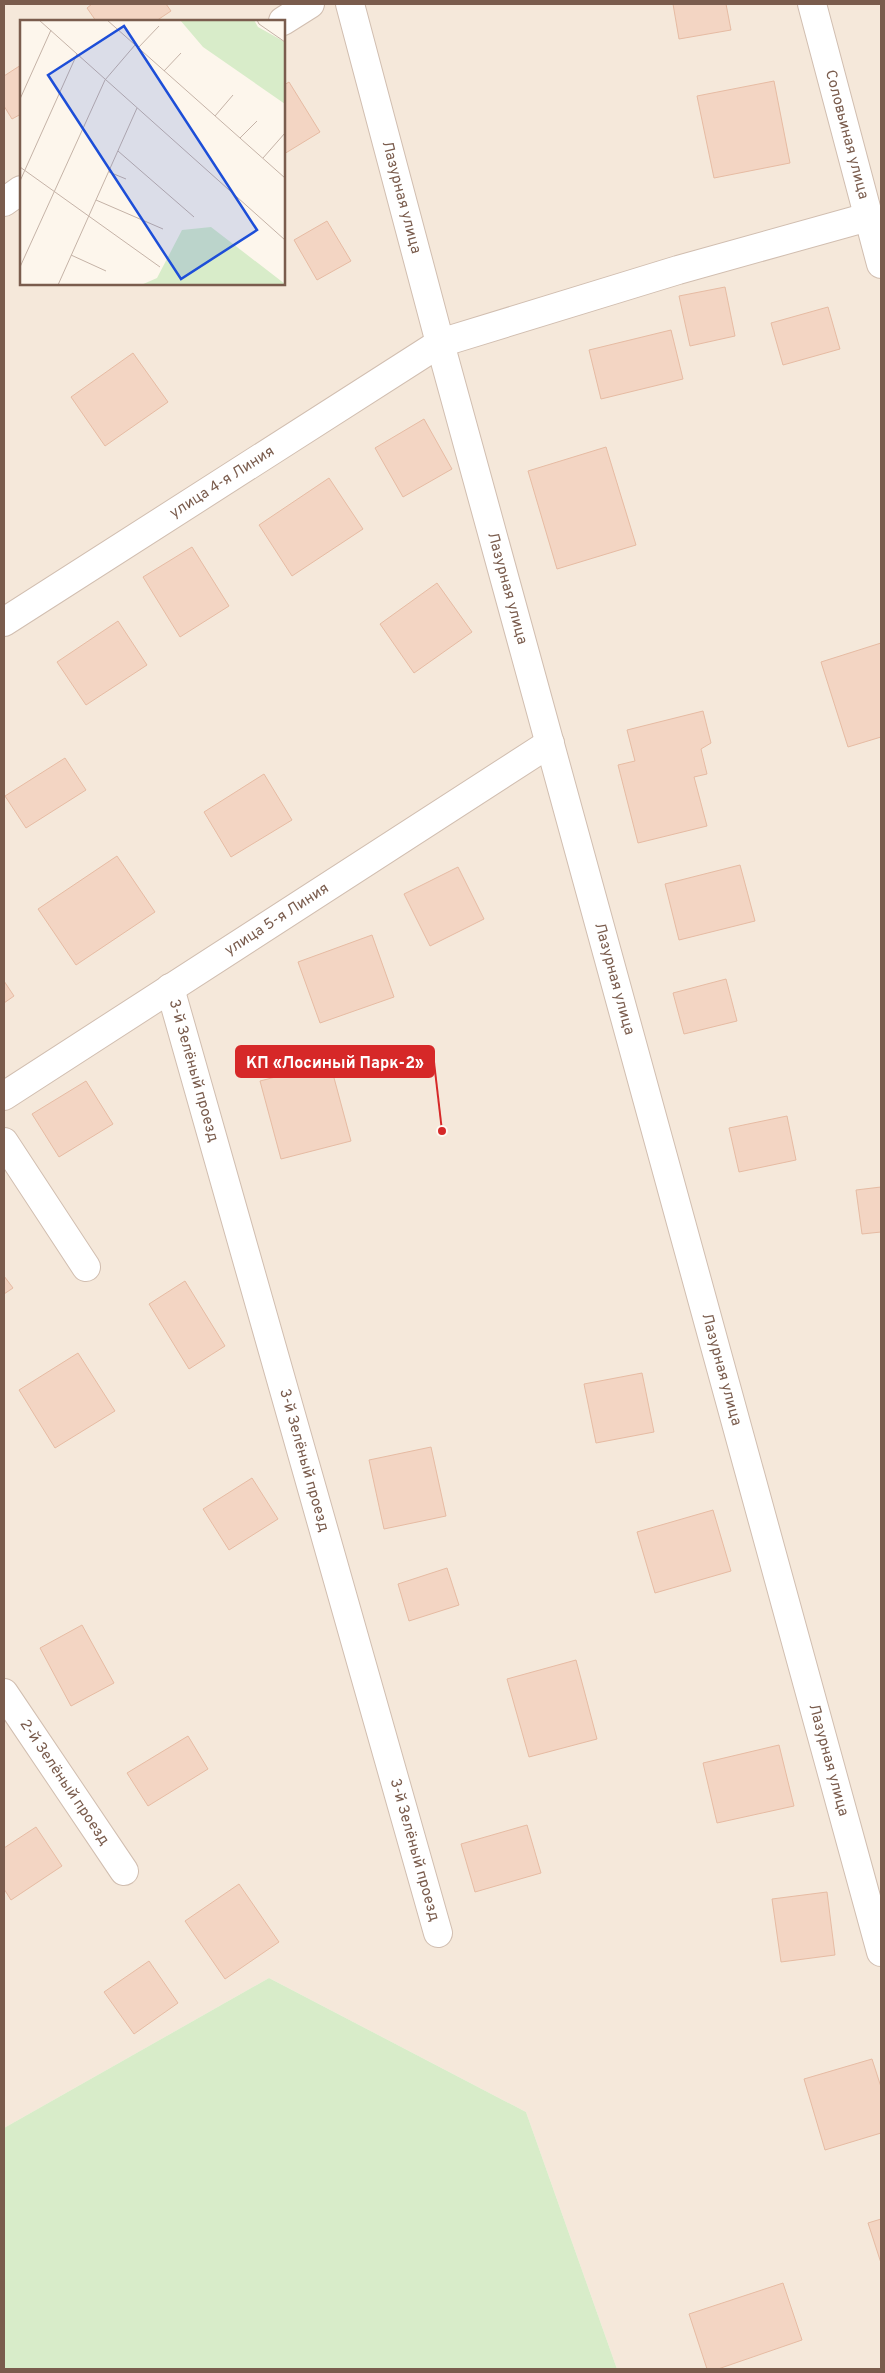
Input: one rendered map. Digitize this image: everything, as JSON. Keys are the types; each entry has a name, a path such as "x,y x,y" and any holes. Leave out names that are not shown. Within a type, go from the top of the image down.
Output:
{"street":[{"path":"285,20 310,4"},
{"name":"Лазурная улица","path":"350,4 440,343 881,1952"},
{"name":"Соловьиная улица","path":"812,4 881,262"},
{"path":"4,202 20,191"},
{"name":"улица 4-я Линия","path":"4,622 440,343 678,270 868,217"},
{"name":"улица 5-я Линия","path":"4,1096 550,743"},
{"name":"3-й Зелёный проезд","path":"170,988 438,1933"},
{"path":"4,1142 86,1267"},
{"name":"2-й Зелёный проезд","path":"4,1693 124,1871"}],"shaded area":[{"path":"4,4 881,4 881,2369 617,2369 526,2112 269,1978 4,2128"}],"green space":[{"path":"269,1978 526,2112 617,2369 4,2369 4,2128"}],"building":[{"path":"92,4 166,4 171,11 158,20 95,20 87,8"},
{"path":"673,4 726,4 731,30 679,39"},
{"path":"20,66 20,115 12,119 4,106 4,76"},
{"path":"774,81 790,163 714,178 697,96"},
{"path":"289,82 320,132 285,153 285,84"},
{"path":"327,221 351,261 317,280 294,240"},
{"path":"725,287 735,336 690,346 679,296"},
{"path":"828,307 840,349 783,365 771,323"},
{"path":"671,330 683,379 601,399 589,350"},
{"path":"133,353 168,402 105,446 71,397"},
{"path":"424,419 452,469 403,497 375,448"},
{"path":"606,447 636,545 557,569 528,471"},
{"path":"329,478 363,529 292,576 259,525"},
{"path":"192,547 229,606 180,637 143,577"},
{"path":"437,583 472,632 414,673 380,624"},
{"path":"118,621 147,665 86,705 57,662"},
{"path":"881,643 881,737 848,747 821,662"},
{"path":"703,711 711,743 701,749 707,774 694,777 707,826 638,843 618,765 635,761 627,730"},
{"path":"65,758 86,790 26,828 5,796"},
{"path":"264,774 292,820 231,857 204,812"},
{"path":"117,856 155,912 76,965 38,909"},
{"path":"740,865 755,921 679,940 665,884"},
{"path":"458,867 484,919 430,946 404,894"},
{"path":"372,935 394,997 320,1023 298,962"},
{"path":"726,979 737,1021 684,1034 673,993"},
{"path":"4,981 14,996 4,1003"},
{"path":"330,1063 351,1141 281,1159 260,1081"},
{"path":"86,1081 113,1124 59,1157 32,1114"},
{"path":"787,1116 796,1160 739,1172 729,1128"},
{"path":"881,1187 881,1232 862,1234 856,1190"},
{"path":"4,1276 13,1288 4,1294"},
{"path":"185,1281 225,1346 189,1369 149,1304"},
{"path":"78,1353 115,1411 55,1448 19,1390"},
{"path":"642,1373 654,1432 596,1443 584,1384"},
{"path":"431,1447 446,1516 384,1529 369,1460"},
{"path":"252,1478 278,1519 229,1550 203,1509"},
{"path":"713,1510 731,1571 655,1593 637,1532"},
{"path":"447,1568 459,1605 409,1621 398,1584"},
{"path":"82,1625 114,1683 71,1706 40,1648"},
{"path":"576,1660 597,1739 529,1757 507,1679"},
{"path":"188,1736 208,1769 148,1806 127,1773"},
{"path":"779,1745 794,1806 717,1823 703,1763"},
{"path":"527,1825 541,1873 475,1892 461,1844"},
{"path":"36,1827 62,1866 11,1900 4,1889 4,1848"},
{"path":"239,1884 279,1942 225,1979 185,1921"},
{"path":"827,1892 835,1955 781,1962 772,1899"},
{"path":"149,1961 178,2003 134,2034 104,1992"},
{"path":"872,2059 881,2087 881,2133 825,2150 804,2079"},
{"path":"881,2219 881,2263 868,2223"},
{"path":"783,2283 802,2340 718,2369 707,2369 689,2314"}],"place":[{"name":"КП «Лосиный Парк-2»","path":"442,1131"}]}
